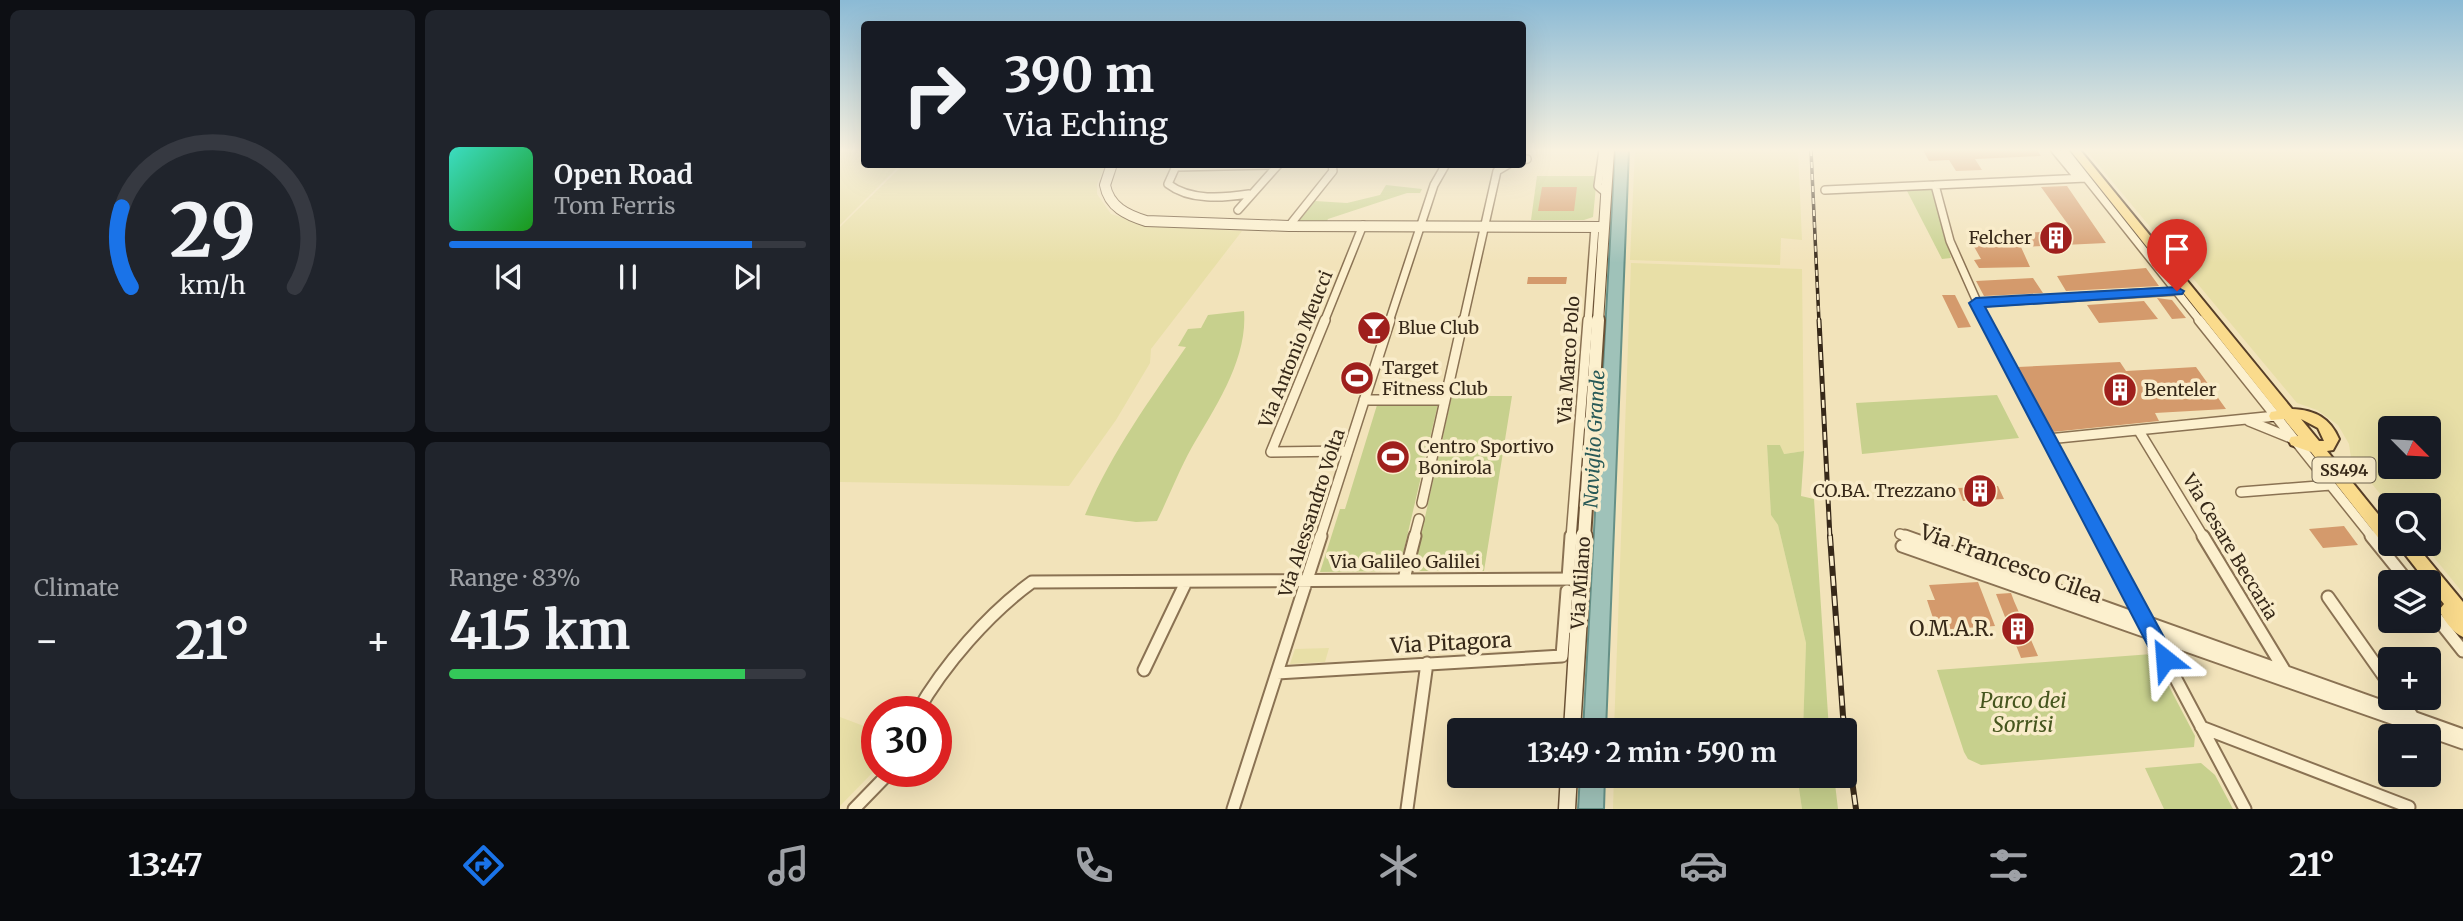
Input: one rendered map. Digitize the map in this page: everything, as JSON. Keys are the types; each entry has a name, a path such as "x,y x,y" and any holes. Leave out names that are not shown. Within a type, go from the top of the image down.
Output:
{"main road":[{"path":"1104,188 1106,198 1126,215 1146,221 1175,224 1599,227"},
{"name":"Via Milano","path":"1572,718 1572,583 1599,227 1605,188"},
{"name":"SS494","path":"2106,188 2287,414 2378,513"},
{"name":"SS494","path":"2111,188 2287,414"},
{"name":"SS494","path":"2296,441 2321,448 2378,524"},
{"path":"2404,556 2415,570"},
{"path":"2415,556 2463,615"},
{"path":"2441,602 2463,629"},
{"path":"1567,809 1568,788"}],"street":[{"path":"1172,188 1195,194 1249,194"},
{"path":"1238,210 1255,188"},
{"path":"1289,226 1320,188"},
{"name":"Via Alessandro Volta","path":"1233,809 1433,188"},
{"path":"1422,503 1493,188"},
{"path":"1600,188 1605,192"},
{"path":"1825,190 1875,188"},
{"path":"1937,188 1950,241 1976,303 2245,809"},
{"path":"2090,188 2177,291 2260,397 2287,414 2296,441 2399,570"},
{"name":"Via Antonio Meucci","path":"1348,451 1271,452 1363,225"},
{"path":"1976,303 2177,291"},
{"path":"2259,419 2262,409 2260,397"},
{"path":"1364,400 1444,400"},
{"path":"2048,439 2248,421 2287,414"},
{"path":"2248,421 2296,441"},
{"name":"Via Cesare Beccaria","path":"2139,431 2286,677"},
{"path":"2241,492 2331,485"},
{"path":"1404,579 1419,519"},
{"name":"Via Francesco Cilea","path":"2463,734 2286,677 2153,636 1901,540 2145,621 2286,677 2463,743"},
{"name":"Via Galileo Galilei","path":"928,696 1020,589 1032,582 1404,579 1572,583"},
{"path":"1144,670 1186,582"},
{"name":"Via Pitagora","path":"1277,673 1562,656 1572,583"},
{"path":"2328,597 2378,668"},
{"path":"2441,623 2463,651"},
{"path":"1407,809 1427,663"},
{"path":"2408,710 2414,718"},
{"path":"2201,727 2409,807"},
{"path":"854,809 875,787"}],"shaded area":[{"path":"840,188 877,188 840,225"},
{"path":"880,188 1097,188 1097,194 1111,214 1150,226 1242,231 1151,349 1150,363 1116,420 1069,486 840,482 840,227"},
{"path":"1633,188 1800,188 1802,240 1781,238 1780,265 1630,260"},
{"path":"2117,188 2463,188 2463,593 2433,556 2441,556 2441,493 2379,493 2351,458 2349,444 2338,425 2317,410 2297,403"},
{"path":"1631,263 1802,269 1804,451 1783,454 1780,445 1767,446 1771,515 1778,525 1806,643 1803,718 1614,718"},
{"path":"1329,648 1325,662 1290,664 1295,649"},
{"path":"840,717 861,725 861,784 840,806"},
{"path":"1614,788 1799,788 1802,809 1613,809"}],"green space":[{"path":"1384,188 1422,189 1420,193 1407,193 1328,219 1326,223 1297,223 1315,201 1347,203 1380,195"},
{"path":"1535,188 1596,188 1593,217 1584,220 1531,220"},
{"path":"1932,188 1951,258 1942,259 1906,189"},
{"path":"1244,311 1241,347 1228,382 1187,456 1157,521 1136,522 1085,515 1118,450 1186,347 1178,346 1188,329 1201,328 1208,315"},
{"name":"Centro Sportivo Bonirola","path":"1464,391 1471,396 1512,396 1484,571 1413,571 1452,396"},
{"path":"1997,395 2019,438 1862,454 1856,403"},
{"name":"Centro Sportivo Bonirola","path":"1438,404 1399,571 1320,572 1340,509 1345,509 1377,405"},
{"path":"1767,445 1780,445 1784,454 1804,451 1801,496 1814,499 1828,718 1803,718 1806,643 1778,525 1771,515"},
{"name":"Parco dei Sorrisi","path":"2152,654 2195,736 2194,747 1981,765 1968,759 1964,752 1937,670"},
{"path":"2201,763 2215,775 2233,809 2164,809 2145,768"},
{"path":"1799,788 1836,788 1838,809 1802,809"}],"water":[{"path":"1613,188 1628,188 1606,718 1584,718"},
{"path":"1579,788 1605,788 1604,809 1578,809"}],"building":[{"path":"1542,188 1577,188 1574,211 1538,211"},
{"path":"2042,188 2068,188 2106,243 2021,247 2030,267 1979,268 1974,260 1981,259 1972,243 2012,242 2007,234 2072,230"},
{"path":"2146,268 2159,286 2066,291 2057,276"},
{"path":"1528,277 1567,277 1566,284 1527,284"},
{"path":"2033,278 2043,293 1984,296 1976,281"},
{"path":"1942,295 1955,295 1971,327 1958,328"},
{"path":"2157,298 2172,300 2186,318 2172,319"},
{"path":"2144,301 2158,319 2099,323 2087,305"},
{"name":"Benteler","path":"2120,362 2126,371 2196,367 2226,409 2155,413 2159,421 2052,432 2018,367"},
{"name":"CO.BA. Trezzano","path":"1998,486 2004,499 1963,501 1958,488"},
{"path":"2344,526 2358,545 2323,548 2309,529"},
{"path":"1978,582 1995,626 1937,630 1927,600 1935,600 1929,585"},
{"name":"O.M.A.R.","path":"2011,593 2038,656 2021,658 1996,594"}],"railway":[{"path":"1813,188 1819,322"},
{"path":"1819,320 1830,538"},
{"path":"1830,536 1843,716 1856,809"}],"place":[{"name":"Felcher","path":"2056,238"},
{"name":"Blue Club","path":"1374,328"},
{"name":"Target Fitness Club","path":"1357,378"},
{"name":"Benteler","path":"2120,390"},
{"name":"Centro Sportivo Bonirola","path":"1393,457"},
{"name":"CO.BA. Trezzano","path":"1980,491"},
{"name":"O.M.A.R.","path":"2018,629"}],"route":[{"path":"2165,659 1976,303 2177,291"}],"water label":[{"name":"Naviglio Grande","path":"1594,439"}]}
